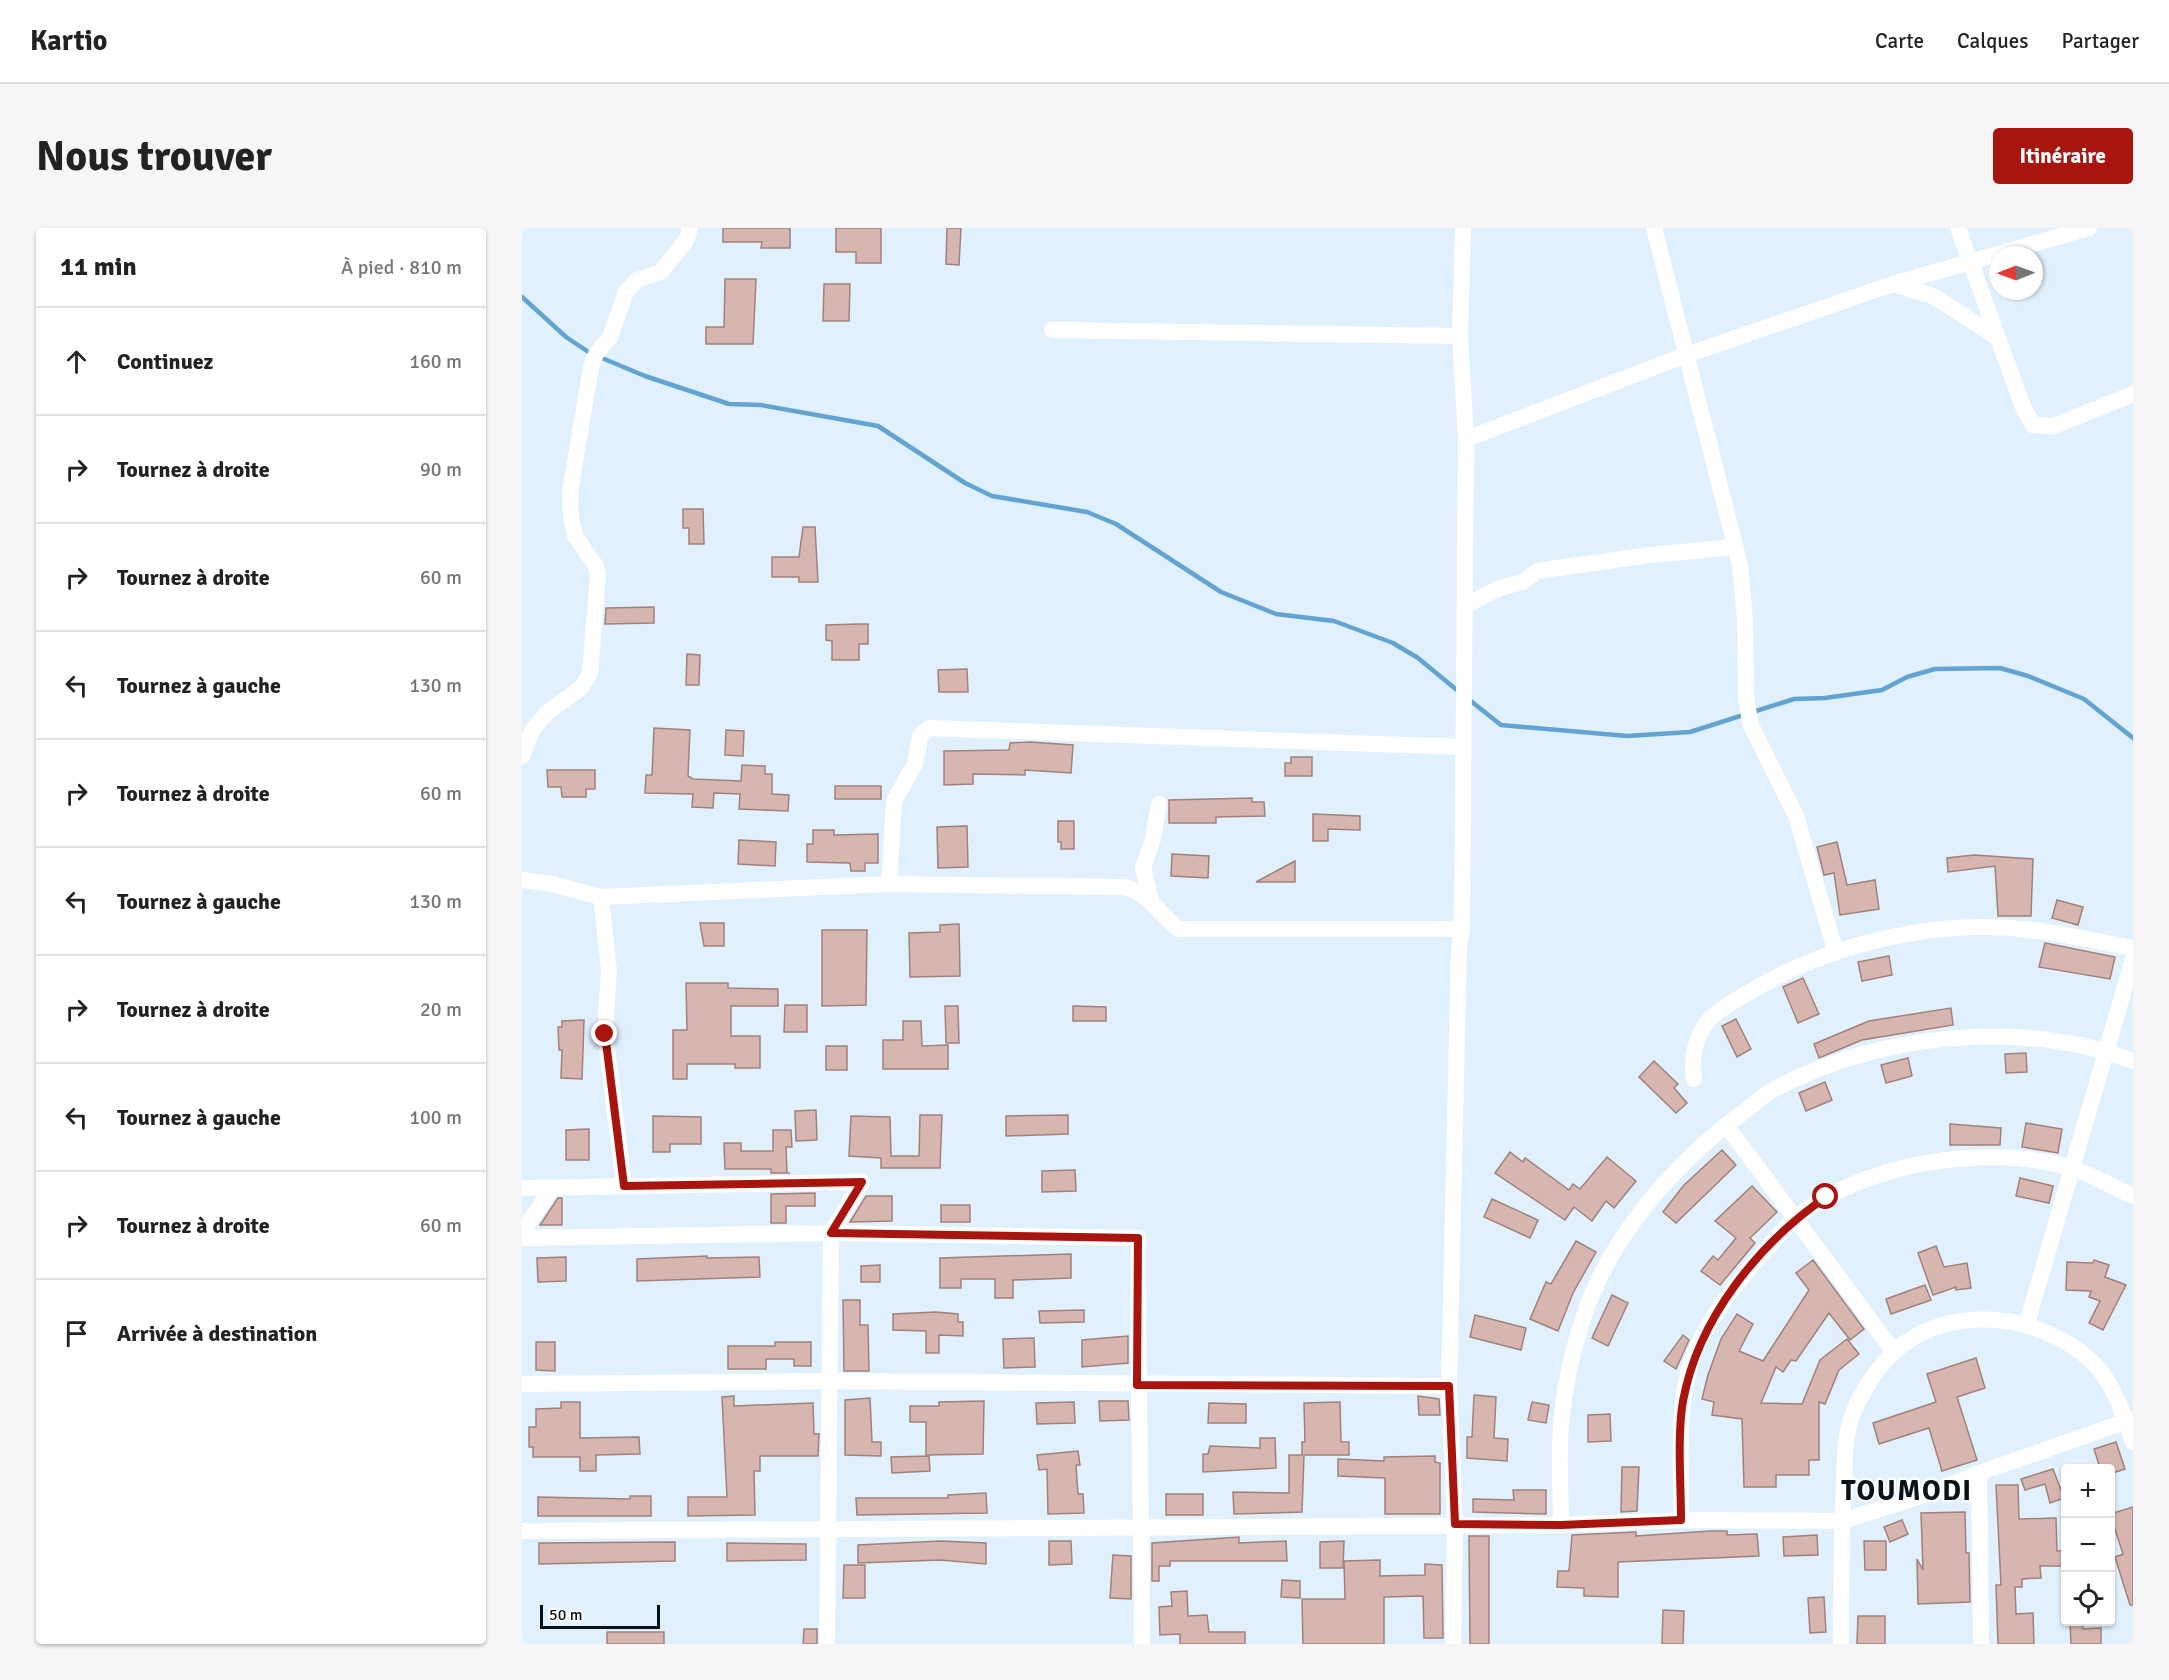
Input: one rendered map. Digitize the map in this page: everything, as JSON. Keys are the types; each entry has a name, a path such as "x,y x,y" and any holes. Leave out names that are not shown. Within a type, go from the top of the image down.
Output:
{"street":[{"path":"522,756 533,729 549,711 581,688 591,673 598,575 596,566 575,536 570,492 591,367 596,354 610,337 626,292 637,280 661,272 687,239 690,228"},
{"path":"1453,1644 1455,1524 1449,1386 1459,948 1462,929 1466,439 1460,336 1463,228"},
{"path":"1654,228 1736,547 1746,619 1746,695 1750,723 1796,816 1836,953"},
{"path":"1958,228 2023,407 2033,425 2054,426 2133,394"},
{"path":"1466,439 1686,355 1893,284 2089,228"},
{"path":"1893,284 1935,297 1998,338"},
{"path":"1052,330 1460,336"},
{"path":"1465,606 1499,588 1523,582 1537,571 1650,555 1736,547"},
{"path":"889,884 894,801 915,764 920,736 929,728 1463,747"},
{"path":"1151,900 1143,868 1153,839 1159,804"},
{"path":"522,880 552,884 601,897 889,884 1125,887 1140,892 1151,900 1163,917 1178,929 1462,929"},
{"path":"601,897 609,969 605,1034 624,1186"},
{"path":"1694,1079 1692,1061 1697,1041 1709,1020 1720,1010 1768,980 1836,953 1880,939 1946,928 1979,927 2043,930 2133,948"},
{"path":"2027,1323 2133,959"},
{"path":"1561,1525 1561,1424 1583,1318 1600,1276 1660,1186 1694,1151 1726,1125 1772,1090 1816,1070 1863,1055 1907,1046 2001,1036 2107,1051 2133,1061"},
{"path":"1726,1125 1797,1217 1894,1353"},
{"path":"1681,1520 1682,1404 1691,1364 1736,1283 1797,1217 1826,1197 1884,1174 1930,1160 2021,1158 2072,1168 2133,1196"},
{"path":"522,1188 862,1182 831,1233 830,1531 827,1644"},
{"path":"522,1233 552,1188"},
{"path":"522,1238 831,1233 1138,1238 1137,1385 1142,1526 1142,1644"},
{"path":"1841,1644 1842,1521 1847,1432 1871,1378 1894,1353 1910,1340 1946,1325 1989,1320 2027,1323 2057,1336 2079,1350 2100,1370 2130,1420 2133,1442"},
{"path":"522,1384 829,1381 1449,1386"},
{"path":"522,1531 830,1531 1142,1526 1561,1525 1681,1520 1842,1521 1931,1493 1979,1473 2130,1420"},
{"path":"1979,1473 1981,1644"}],"building":[{"path":"723,228 790,228 790,248 761,248 762,242 723,242"},
{"path":"836,228 881,228 881,263 856,263 856,252 836,252"},
{"path":"947,228 961,228 959,265 946,264"},
{"path":"725,279 756,279 753,344 706,344 706,327 724,327"},
{"path":"824,284 850,284 849,321 823,321"},
{"path":"683,509 703,509 704,544 689,544 689,528 683,528"},
{"path":"803,527 815,527 818,582 799,582 799,577 772,577 772,557 799,557"},
{"path":"654,607 654,623 605,624 606,608"},
{"path":"868,624 868,644 859,644 859,660 832,660 832,641 826,640 826,625"},
{"path":"687,654 700,655 699,685 686,685"},
{"path":"967,669 968,692 939,692 938,670"},
{"path":"654,728 690,730 688,776 693,779 741,781 742,765 765,766 765,774 772,774 772,794 789,795 788,811 739,809 740,794 714,793 713,808 692,807 693,794 645,793 646,775 652,775"},
{"path":"726,730 744,731 743,756 725,755"},
{"path":"1010,743 1073,745 1071,773 1025,770 1025,775 973,774 973,784 944,785 944,751 1009,750"},
{"path":"1291,757 1312,757 1312,776 1285,776 1285,763 1291,763"},
{"path":"547,770 595,770 595,789 586,789 586,797 562,797 561,787 548,787"},
{"path":"835,786 881,786 881,799 835,799"},
{"path":"1252,798 1252,802 1264,802 1265,816 1216,817 1216,823 1169,823 1169,800"},
{"path":"1313,814 1360,816 1360,830 1328,829 1328,841 1313,841"},
{"path":"1058,821 1074,821 1074,849 1061,849 1061,842 1058,842"},
{"path":"967,826 968,867 938,868 937,827"},
{"path":"813,830 834,830 834,835 878,834 878,863 865,863 865,871 851,871 850,863 807,862 807,844 813,844"},
{"path":"739,840 776,842 775,866 738,864"},
{"path":"1837,842 1847,885 1875,880 1879,909 1840,915 1834,873 1824,875 1817,847"},
{"path":"1172,854 1209,856 1208,878 1171,876"},
{"path":"1974,855 2033,859 2031,916 1998,916 1995,866 1948,872 1947,858"},
{"path":"1295,861 1295,882 1256,882 1280,869"},
{"path":"2057,900 2083,907 2078,925 2052,918"},
{"path":"700,923 724,923 724,946 704,946"},
{"path":"959,924 960,976 910,977 909,933 940,932 940,925"},
{"path":"822,930 867,930 866,1005 822,1006"},
{"path":"2045,943 2115,957 2110,979 2039,967"},
{"path":"1889,956 1892,975 1862,981 1858,962"},
{"path":"1803,978 1819,1014 1798,1023 1783,987"},
{"path":"686,983 728,983 728,988 778,989 778,1006 731,1006 731,1036 760,1036 760,1068 735,1068 735,1064 687,1064 687,1079 673,1079 673,1030 687,1030"},
{"path":"785,1005 807,1005 807,1032 784,1032"},
{"path":"945,1006 958,1006 959,1043 946,1043"},
{"path":"1073,1006 1106,1007 1106,1021 1073,1021"},
{"path":"1951,1008 1953,1025 1862,1040 1819,1058 1814,1044 1869,1021"},
{"path":"1736,1019 1751,1049 1737,1057 1722,1026"},
{"path":"584,1020 582,1079 561,1078 562,1050 559,1050 558,1027 562,1027 562,1021"},
{"path":"903,1021 921,1021 922,1046 948,1045 948,1069 883,1069 883,1040 903,1040"},
{"path":"826,1046 847,1046 847,1070 826,1070"},
{"path":"2026,1053 2027,1072 2006,1073 2005,1054"},
{"path":"1908,1058 1912,1076 1886,1083 1881,1065"},
{"path":"1654,1061 1678,1084 1674,1088 1687,1103 1676,1113 1639,1077"},
{"path":"1825,1082 1832,1100 1806,1111 1799,1093"},
{"path":"816,1110 817,1140 796,1141 795,1111"},
{"path":"920,1115 942,1115 940,1168 881,1168 881,1158 849,1156 851,1116 890,1117 891,1156 919,1156"},
{"path":"1068,1115 1068,1134 1006,1136 1006,1116"},
{"path":"653,1116 701,1117 701,1144 670,1144 670,1152 653,1152"},
{"path":"2026,1123 2062,1129 2058,1153 2022,1147"},
{"path":"1950,1124 2001,1128 2000,1145 1950,1145"},
{"path":"589,1129 589,1160 566,1160 566,1130"},
{"path":"773,1130 791,1130 792,1147 786,1147 787,1173 771,1173 771,1169 725,1169 724,1143 741,1143 741,1151 773,1151"},
{"path":"1722,1150 1736,1165 1676,1223 1663,1212 1684,1185"},
{"path":"1510,1152 1523,1162 1525,1158 1569,1190 1573,1184 1580,1189 1607,1157 1636,1181 1614,1208 1606,1201 1592,1221 1574,1207 1565,1220 1495,1173"},
{"path":"1075,1170 1076,1191 1042,1192 1042,1171"},
{"path":"2020,1178 2053,1186 2049,1203 2016,1196"},
{"path":"1752,1186 1777,1212 1750,1238 1755,1243 1720,1285 1701,1271 1713,1256 1718,1260 1736,1238 1715,1221"},
{"path":"815,1193 815,1206 786,1206 786,1223 771,1223 771,1194"},
{"path":"866,1196 892,1196 892,1221 850,1222"},
{"path":"558,1198 562,1198 562,1225 540,1225"},
{"path":"1492,1199 1538,1220 1530,1238 1484,1217"},
{"path":"941,1205 970,1205 970,1222 941,1222"},
{"path":"1576,1241 1596,1252 1573,1293 1558,1331 1530,1319 1546,1282 1551,1284"},
{"path":"1936,1246 1944,1267 1967,1263 1971,1288 1956,1290 1956,1287 1933,1295 1918,1253"},
{"path":"1071,1254 1071,1278 1013,1280 1013,1298 995,1298 995,1279 961,1279 961,1288 940,1288 940,1258"},
{"path":"707,1256 707,1258 759,1257 760,1277 637,1281 637,1259"},
{"path":"566,1257 566,1281 538,1282 537,1258"},
{"path":"1813,1260 1864,1329 1850,1340 1829,1313 1796,1361 1791,1360 1783,1372 1776,1367 1761,1403 1802,1404 1820,1360 1847,1339 1859,1354 1839,1370 1825,1404 1819,1402 1819,1460 1809,1460 1809,1475 1776,1475 1776,1487 1744,1487 1742,1419 1712,1415 1714,1402 1702,1399 1708,1375 1721,1339 1737,1314 1753,1324 1739,1351 1763,1361 1809,1290 1796,1273"},
{"path":"2094,1260 2109,1265 2105,1277 2126,1285 2103,1330 2089,1323 2100,1301 2089,1297 2091,1291 2066,1290 2067,1262 2093,1263"},
{"path":"880,1265 880,1282 861,1282 861,1266"},
{"path":"1925,1285 1931,1300 1891,1314 1886,1299"},
{"path":"1612,1295 1628,1303 1608,1346 1592,1338"},
{"path":"843,1300 860,1300 860,1325 868,1325 869,1371 844,1371"},
{"path":"1084,1310 1084,1322 1040,1323 1039,1311"},
{"path":"936,1312 958,1314 958,1322 963,1322 963,1336 939,1335 939,1353 926,1353 926,1331 893,1330 893,1314"},
{"path":"1475,1315 1526,1328 1521,1350 1470,1337"},
{"path":"1683,1335 1689,1340 1676,1369 1664,1361"},
{"path":"1128,1336 1128,1363 1082,1367 1082,1340"},
{"path":"1034,1338 1035,1367 1004,1368 1003,1339"},
{"path":"536,1342 555,1342 555,1371 536,1370"},
{"path":"775,1342 811,1342 811,1366 794,1366 794,1359 766,1359 766,1369 728,1369 728,1346 775,1346"},
{"path":"1976,1358 1985,1388 1957,1397 1977,1460 1942,1471 1929,1428 1879,1444 1873,1423 1936,1402 1927,1374"},
{"path":"1474,1395 1496,1397 1494,1438 1508,1439 1507,1461 1467,1458 1467,1437 1472,1437"},
{"path":"734,1396 734,1406 813,1403 814,1434 819,1434 818,1456 760,1456 760,1471 754,1471 755,1515 688,1516 688,1497 727,1497 722,1397"},
{"path":"1418,1396 1439,1399 1440,1415 1419,1415"},
{"path":"870,1398 872,1442 881,1442 881,1456 845,1455 845,1400"},
{"path":"984,1401 983,1454 926,1455 926,1422 910,1422 910,1406 939,1406 939,1402"},
{"path":"1099,1401 1128,1401 1129,1420 1100,1421"},
{"path":"561,1402 580,1402 580,1438 639,1437 640,1454 596,1455 596,1471 580,1471 580,1457 533,1457 533,1447 529,1447 529,1427 536,1427 536,1409 561,1408"},
{"path":"1074,1402 1075,1423 1037,1424 1036,1403"},
{"path":"1340,1402 1341,1442 1349,1442 1349,1455 1304,1455 1302,1512 1234,1514 1233,1492 1289,1493 1289,1455 1302,1455 1302,1442 1305,1442 1304,1403"},
{"path":"1532,1402 1549,1405 1546,1423 1528,1420"},
{"path":"1209,1403 1246,1404 1246,1423 1208,1423"},
{"path":"1610,1414 1611,1441 1588,1442 1588,1415"},
{"path":"1260,1438 1275,1438 1276,1468 1203,1472 1203,1454 1208,1454 1210,1446 1260,1448"},
{"path":"2116,1442 2125,1469 2115,1472 2115,1464 2099,1464 2094,1449"},
{"path":"1078,1451 1080,1465 1076,1465 1078,1494 1083,1494 1084,1513 1048,1514 1047,1469 1039,1470 1037,1455"},
{"path":"929,1456 930,1471 892,1473 891,1457"},
{"path":"1435,1456 1435,1462 1440,1463 1440,1514 1385,1514 1385,1478 1338,1476 1338,1459 1384,1461 1384,1457"},
{"path":"1622,1467 1639,1467 1637,1511 1621,1512"},
{"path":"2053,1469 2061,1490 2061,1499 2050,1503 2045,1484 2025,1490 2021,1479"},
{"path":"1996,1485 2018,1485 2019,1519 2056,1518 2057,1551 2061,1551 2061,1566 2040,1566 2041,1578 2022,1579 2022,1587 2015,1587 2016,1614 2033,1613 2034,1644 1998,1644 1996,1585 2001,1585"},
{"path":"1513,1490 1546,1490 1546,1514 1473,1512 1473,1499 1514,1500"},
{"path":"986,1493 987,1513 857,1515 856,1498 948,1498 948,1495"},
{"path":"1166,1494 1203,1494 1203,1515 1166,1515"},
{"path":"630,1496 651,1496 651,1516 538,1516 538,1497 630,1499"},
{"path":"2133,1507 2133,1605 2130,1605 2115,1557 2123,1554 2115,1529 2115,1512"},
{"path":"1965,1512 1970,1602 1918,1604 1917,1559 1923,1570 1921,1513"},
{"path":"1902,1520 1908,1534 1890,1542 1884,1527"},
{"path":"1727,1531 1727,1535 1757,1534 1759,1556 1618,1562 1618,1597 1584,1596 1584,1588 1557,1587 1558,1571 1569,1571 1572,1535 1636,1532 1636,1536"},
{"path":"1817,1535 1818,1555 1784,1556 1783,1537"},
{"path":"1469,1536 1489,1536 1489,1644 1470,1644"},
{"path":"1239,1537 1239,1543 1286,1541 1287,1561 1170,1561 1170,1566 1159,1566 1159,1581 1152,1581 1152,1543"},
{"path":"941,1541 986,1543 986,1564 940,1560 858,1563 858,1545"},
{"path":"1049,1541 1071,1541 1072,1564 1049,1565"},
{"path":"1344,1541 1343,1568 1320,1568 1320,1542"},
{"path":"1864,1541 1886,1541 1886,1570 1865,1570"},
{"path":"675,1542 675,1561 539,1564 539,1543"},
{"path":"727,1543 806,1544 806,1560 727,1561"},
{"path":"1113,1555 1131,1556 1131,1599 1110,1598"},
{"path":"1380,1560 1380,1576 1425,1575 1425,1564 1442,1565 1443,1638 1424,1638 1423,1596 1384,1597 1384,1644 1303,1644 1302,1599 1345,1599 1344,1561"},
{"path":"844,1565 865,1565 865,1598 843,1598"},
{"path":"1282,1580 1300,1581 1300,1598 1281,1597"},
{"path":"1187,1591 1188,1616 1207,1615 1209,1632 1245,1632 1245,1644 1180,1644 1180,1634 1160,1635 1159,1607 1172,1606 1171,1592"},
{"path":"1824,1597 1826,1632 1810,1633 1808,1598"},
{"path":"1663,1610 1684,1611 1683,1644 1662,1644"},
{"path":"1858,1616 1885,1616 1885,1644 1857,1644"},
{"path":"2070,1626 2083,1626 2083,1629 2101,1628 2101,1644 2071,1644"},
{"path":"804,1629 817,1629 817,1644 803,1644"},
{"path":"607,1632 664,1632 664,1644 607,1644"}],"waterway":[{"path":"522,297 566,337 590,353 645,376 729,404 761,405 878,426 965,483 992,496 1087,512 1116,524 1221,592 1276,614 1334,621 1393,643 1418,658 1458,691"},
{"path":"1467,698 1501,725 1627,736 1690,732 1794,699 1825,698 1882,690 1907,677 1935,669 2000,668 2028,676 2084,699 2133,738"}],"district":[{"name":"TOUMODI","path":"1907,1490"}],"route":[{"path":"605,1034 624,1186 862,1182 831,1233 1138,1238 1137,1385 1449,1386 1455,1524 1561,1525 1681,1520 1682,1404 1691,1364 1713,1320 1736,1283 1797,1217 1826,1197"}]}
